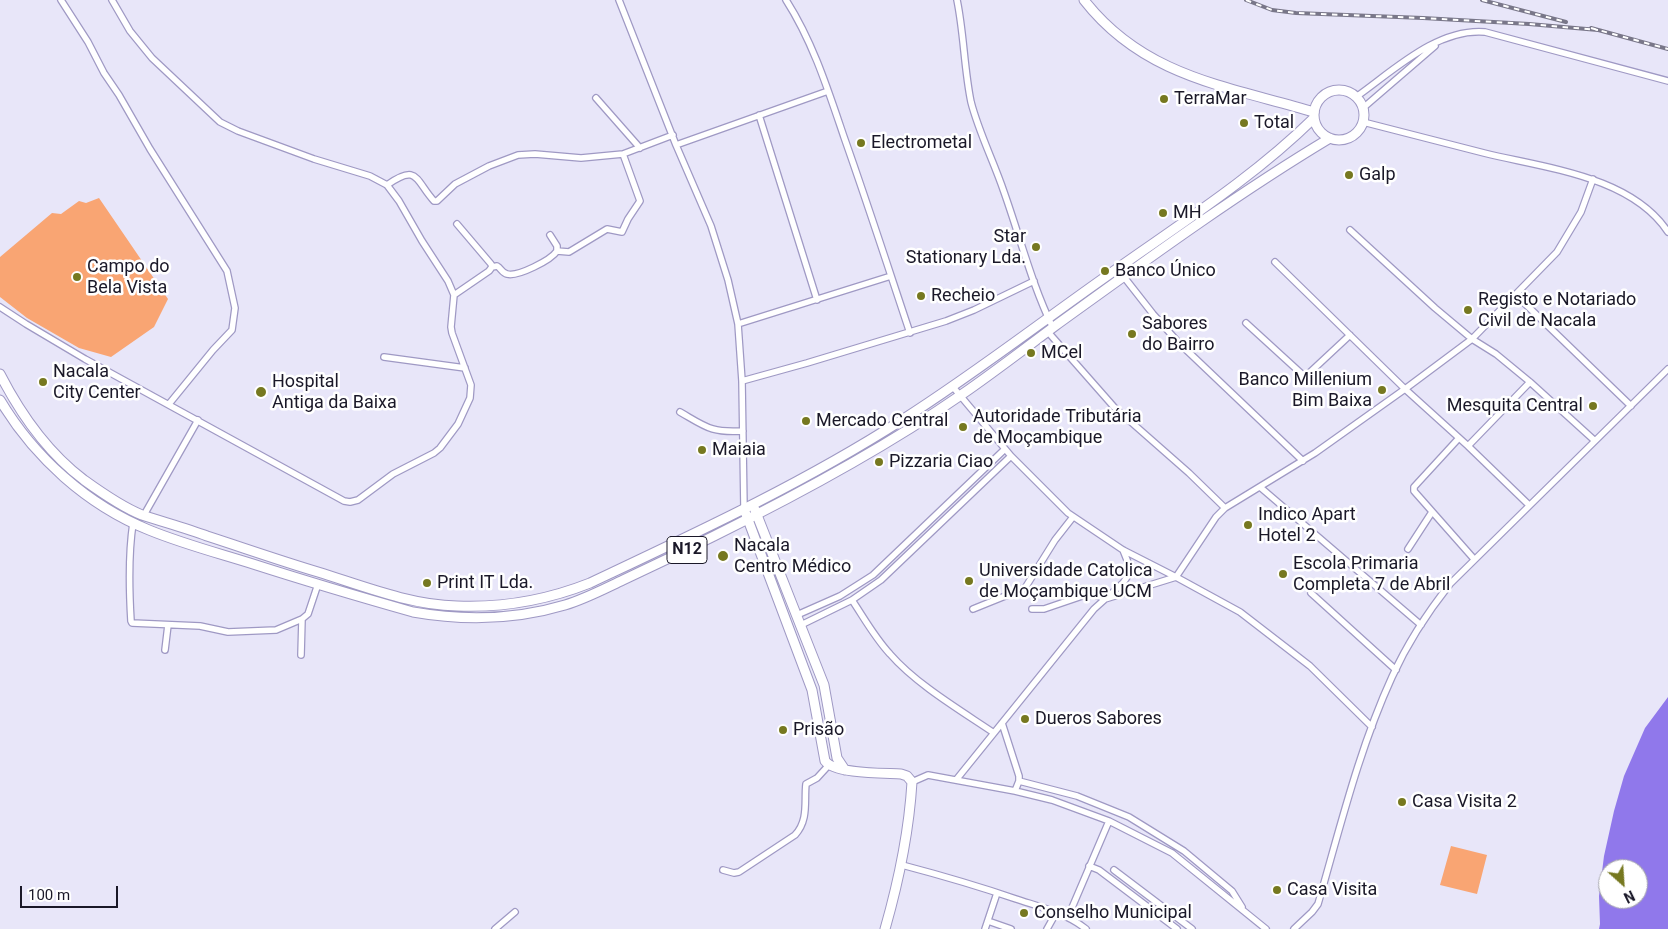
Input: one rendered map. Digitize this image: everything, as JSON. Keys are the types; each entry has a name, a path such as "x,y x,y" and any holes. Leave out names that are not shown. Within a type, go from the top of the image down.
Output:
{"main road":[{"path":"1084,0 1113,32 1144,54 1175,71 1198,80 1314,115"},
{"path":"1342,91 1356,97 1363,108 1363,122 1357,132 1352,136 1338,140 1330,138 1320,130 1314,115 1321,98 1329,93 1342,91"},
{"name":"N12","path":"0,374 18,408 63,462 106,495 144,515 280,561 431,604 483,607 532,601 590,583 748,507 847,454 953,387 1203,208 1288,143 1314,115"},
{"name":"N12","path":"0,400 30,443 66,479 96,502 133,523 171,538 413,612 436,616 475,618 526,614 580,599 689,549 844,468 918,424 960,396 1209,217 1290,162 1330,138"},
{"path":"1203,208 1209,217"},
{"path":"748,507 756,515 824,685 837,758 845,770"},
{"path":"748,507 747,520 812,690 824,758 828,766 845,770 901,774 907,776 912,782 910,814 902,866 885,929"}],"street":[{"path":"61,0 227,271 236,308 232,330 213,350 169,404"},
{"path":"0,307 85,359 344,501 350,502 363,497 380,482 440,448 458,424 470,398 471,385 451,327 454,295 442,271 387,185 370,176 314,159 246,134 220,122 152,58 130,31 112,0"},
{"path":"619,0 676,145 711,226 728,280 738,324 742,381 743,491 748,507"},
{"path":"786,0 808,38 828,91 910,333"},
{"path":"957,0 964,65 972,104 1004,189 1048,318 1050,330 1114,407 1189,473 1225,508"},
{"path":"1356,97 1421,50 1462,32 1472,31 1485,32 1668,81"},
{"path":"1363,108 1442,40"},
{"path":"676,145 828,91"},
{"path":"596,98 640,148"},
{"path":"759,115 817,300"},
{"path":"1363,122 1593,179 1630,197 1654,215 1668,232"},
{"path":"387,185 398,177 408,174 415,176 422,183 431,198 437,201 455,184 489,166 518,155 535,154 581,158 623,154 673,136"},
{"path":"557,251 568,252 607,229 618,232 624,230 628,219 640,201 623,154"},
{"path":"1032,609 1044,609 1091,593 1105,599 1176,577 1216,517 1225,508 1303,461 1405,389 1472,338 1564,244 1581,212 1593,179"},
{"path":"457,224 492,267"},
{"path":"1350,230 1472,338 1496,354 1530,382 1594,440"},
{"path":"454,295 492,267 497,266 507,274 511,274 539,265 557,251 557,246 550,235"},
{"path":"1276,262 1405,389 1529,505"},
{"path":"738,324 891,276"},
{"path":"1124,277 1178,342 1303,461"},
{"path":"742,381 807,364 910,333 974,310 1034,281"},
{"path":"1516,295 1631,406"},
{"path":"1246,324 1304,376 1350,335"},
{"path":"384,357 465,368"},
{"path":"1294,929 1318,904 1372,727 1396,670 1421,624 1450,584 1474,559 1668,369"},
{"path":"1468,446 1530,382"},
{"path":"953,387 1011,456 1073,517 1123,550 1240,612 1310,666 1372,727"},
{"path":"680,412 712,430 726,432 743,431"},
{"path":"144,515 198,420"},
{"path":"1459,438 1414,487 1415,494 1474,559"},
{"path":"797,615 840,596 873,574 1005,449"},
{"path":"801,626 852,600 880,580 1011,456"},
{"path":"1260,487 1421,624"},
{"path":"743,491 748,507"},
{"path":"1408,549 1432,512"},
{"path":"973,609 1025,588 1055,540 1073,517"},
{"path":"133,523 130,541 129,574 132,623 200,626 224,632 276,630 302,619 308,614 318,584"},
{"path":"956,780 1094,609 1118,589 1127,577 1129,565 1123,550"},
{"path":"1311,593 1396,670"},
{"path":"852,600 889,653 902,667 994,733"},
{"path":"301,655 302,619"},
{"path":"165,650 168,625"},
{"path":"1002,723 1019,781 1015,791"},
{"path":"723,870 737,873 795,835 800,830 805,814 806,784 817,778 828,766"},
{"path":"912,782 928,775 1015,791 1052,800 1109,821 1172,853 1266,929"},
{"path":"1019,781 1077,796 1105,806 1148,827 1184,851 1232,891 1244,911"},
{"path":"1068,917 1109,821"},
{"path":"902,866 951,878 1068,917 1086,929"},
{"path":"1089,866 1099,870 1177,929"},
{"path":"1114,870 1192,929"},
{"path":"985,929 997,893"},
{"path":"495,929 515,912"},
{"path":"1047,929 1056,913"},
{"path":"988,921 1011,929"}],"shaded area":[{"name":"Campo do Bela Vista","path":"99,198 168,299 154,327 111,357 79,348 27,318 0,297 0,257 52,213 61,214 79,201 86,203"},
{"path":"1668,697 1668,929 1599,929 1599,909 1648,909 1648,859 1604,859 1624,776 1645,728"},
{"path":"1451,846 1487,855 1477,894 1440,885"}],"railway":[{"path":"1246,0 1272,10 1296,13 1423,18 1598,30"},
{"path":"1482,0 1566,22"},
{"path":"1591,28 1668,49"}],"place":[{"name":"TerraMar","path":"1164,99"},
{"name":"Total","path":"1244,123"},
{"name":"Electrometal","path":"861,143"},
{"name":"Galp","path":"1349,175"},
{"name":"MH","path":"1163,213"},
{"name":"Star Stationary Lda.","path":"1036,247"},
{"name":"Banco Único","path":"1105,271"},
{"name":"Campo do Bela Vista","path":"77,277"},
{"name":"Recheio","path":"921,296"},
{"name":"Registo e Notariado Civil de Nacala","path":"1468,310"},
{"name":"Sabores do Bairro","path":"1132,334"},
{"name":"MCel","path":"1031,353"},
{"name":"Nacala City Center","path":"43,382"},
{"name":"Banco Millenium Bim Baixa","path":"1382,390"},
{"name":"Hospital Antiga da Baixa","path":"261,392"},
{"name":"Mesquita Central","path":"1593,406"},
{"name":"Mercado Central","path":"806,421"},
{"name":"Autoridade Tributária de Moçambique","path":"963,427"},
{"name":"Maiaia","path":"702,450"},
{"name":"Pizzaria Ciao","path":"879,462"},
{"name":"Indico Apart Hotel 2","path":"1248,525"},
{"name":"Nacala Centro Médico","path":"723,556"},
{"name":"Escola Primaria Completa 7 de Abril","path":"1283,574"},
{"name":"Universidade Catolica de Moçambique UCM","path":"969,581"},
{"name":"Print IT Lda.","path":"427,583"},
{"name":"Dueros Sabores","path":"1025,719"},
{"name":"Prisão","path":"783,730"},
{"name":"Casa Visita 2","path":"1402,802"},
{"name":"Casa Visita","path":"1277,890"},
{"name":"Conselho Municipal","path":"1024,913"}]}
